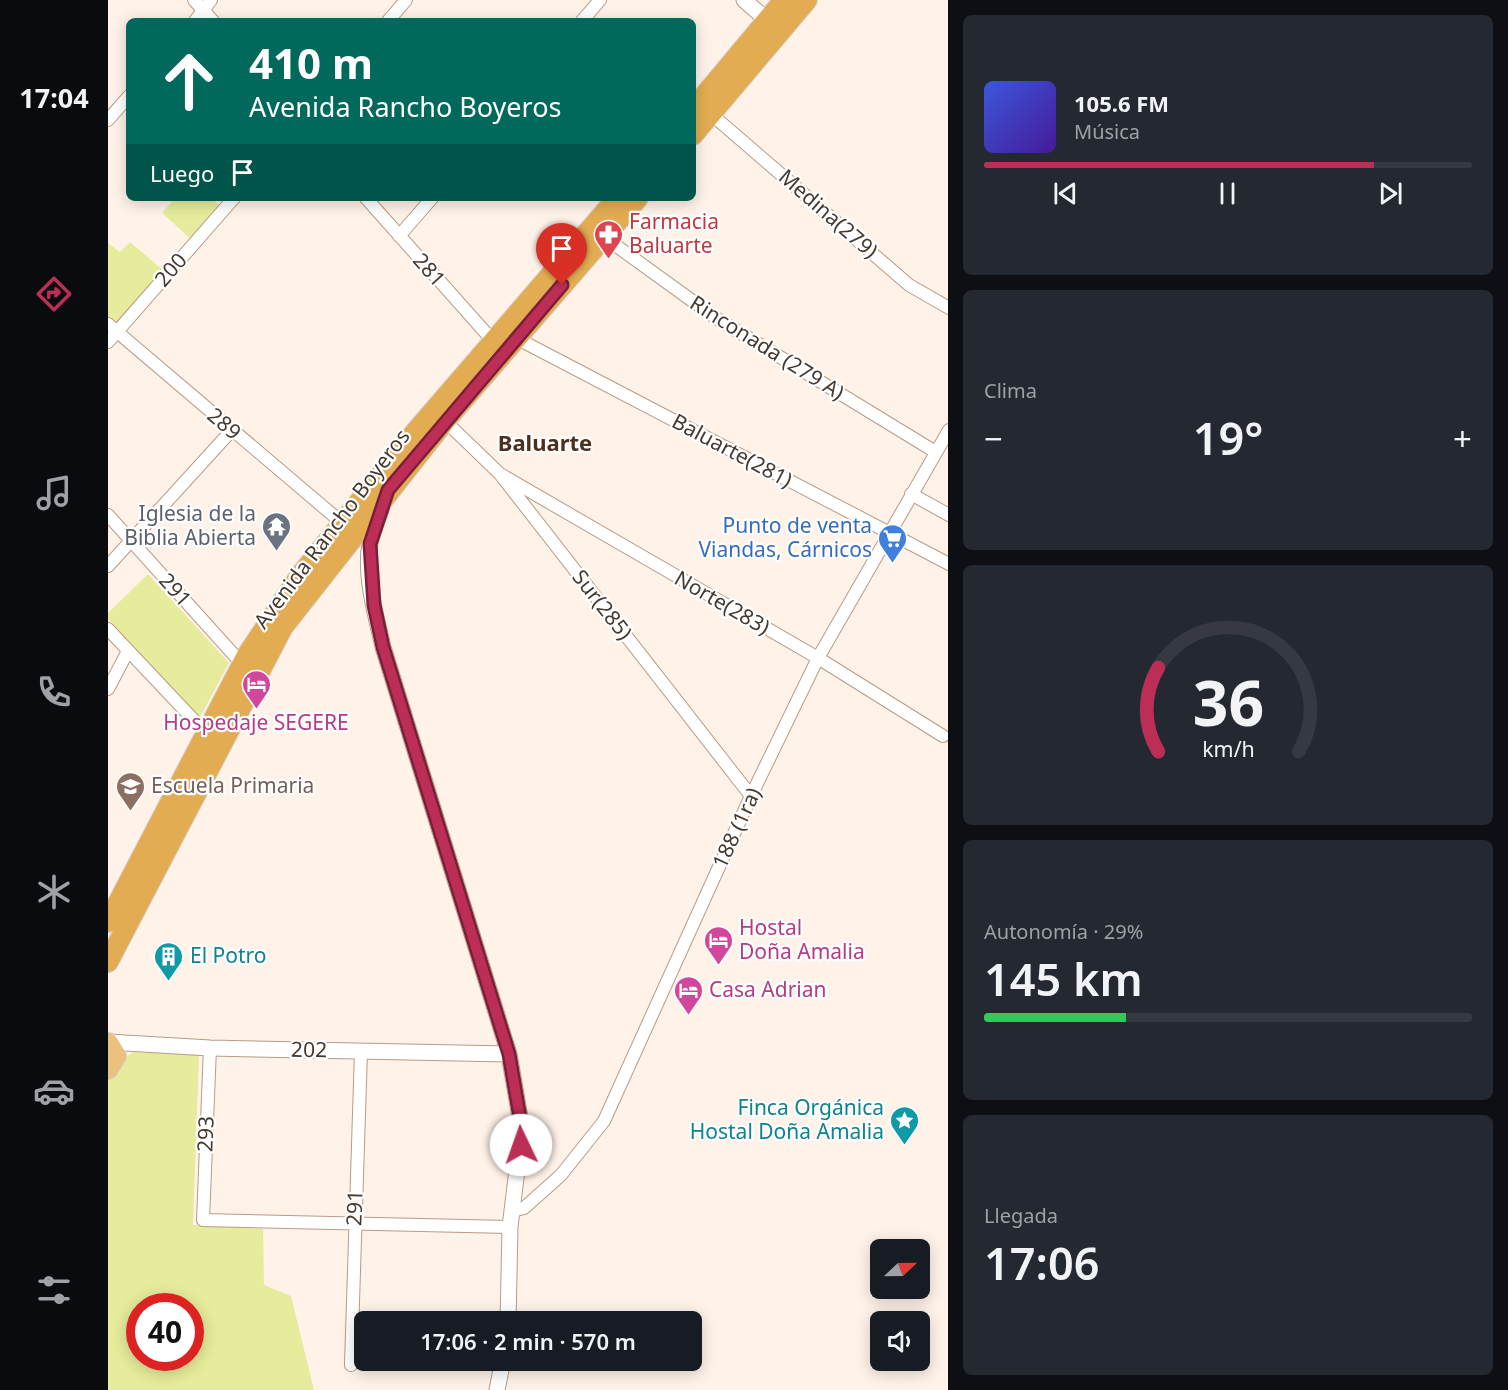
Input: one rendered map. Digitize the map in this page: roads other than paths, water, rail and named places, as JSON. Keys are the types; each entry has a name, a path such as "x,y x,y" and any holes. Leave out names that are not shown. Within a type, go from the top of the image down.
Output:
{"highway":[{"path":"696,127 702,111 784,0"},
{"path":"702,111 807,0"},
{"name":"Avenida Rancho Boyeros","path":"110,916 268,621 341,522 614,201"},
{"name":"Avenida Rancho Boyeros","path":"108,962 283,627 388,490 445,421 635,201"}],"street":[{"path":"194,0 210,18"},
{"path":"198,18 212,0"},
{"path":"391,18 406,0"},
{"path":"585,18 600,0"},
{"path":"744,0 767,20"},
{"path":"108,120 126,99"},
{"name":"Medina(279)","path":"702,111 909,285 948,308"},
{"name":"200","path":"111,333 231,201"},
{"name":"281","path":"369,201 493,341"},
{"path":"399,236 429,201"},
{"name":"Rinconada (279 A)","path":"604,237 716,318 934,451"},
{"name":"289","path":"111,333 232,430 341,522"},
{"name":"Baluarte(281)","path":"516,338 948,564"},
{"name":"Sur(285)","path":"445,421 500,474 751,796"},
{"path":"108,566 232,430"},
{"name":"188 (1ra)","path":"512,1211 524,1208 561,1175 604,1121 751,796 818,658 948,430"},
{"name":"Norte(283)","path":"500,474 818,658 943,736"},
{"path":"388,490 370,544 374,605 383,647 509,1054 522,1129 510,1227 508,1311"},
{"path":"910,494 948,515"},
{"name":"291","path":"108,515 243,665"},
{"path":"108,629 206,733"},
{"path":"108,688 128,651"},
{"name":"202","path":"110,1052 139,1044 210,1048 509,1054"},
{"name":"293","path":"210,1048 202,1220 354,1222"},
{"name":"291","path":"351,1365 361,1051"},
{"path":"354,1222 510,1227"},
{"path":"497,1390 501,1371"}],"place":[{"name":"Farmacia Baluarte","path":"608,260"},
{"name":"Iglesia de la Biblia Abierta","path":"277,552"},
{"name":"Punto de venta Viandas, Cárnicos","path":"893,564"},
{"name":"Hospedaje SEGERE","path":"256,710"},
{"name":"Escuela Primaria","path":"130,812"},
{"name":"Hostal Doña Amalia","path":"718,966"},
{"name":"El Potro","path":"169,982"},
{"name":"Casa Adrian","path":"688,1016"},
{"name":"Finca Orgánica Hostal Doña Amalia","path":"905,1146"}],"district":[{"name":"Baluarte","path":"545,443"}]}
